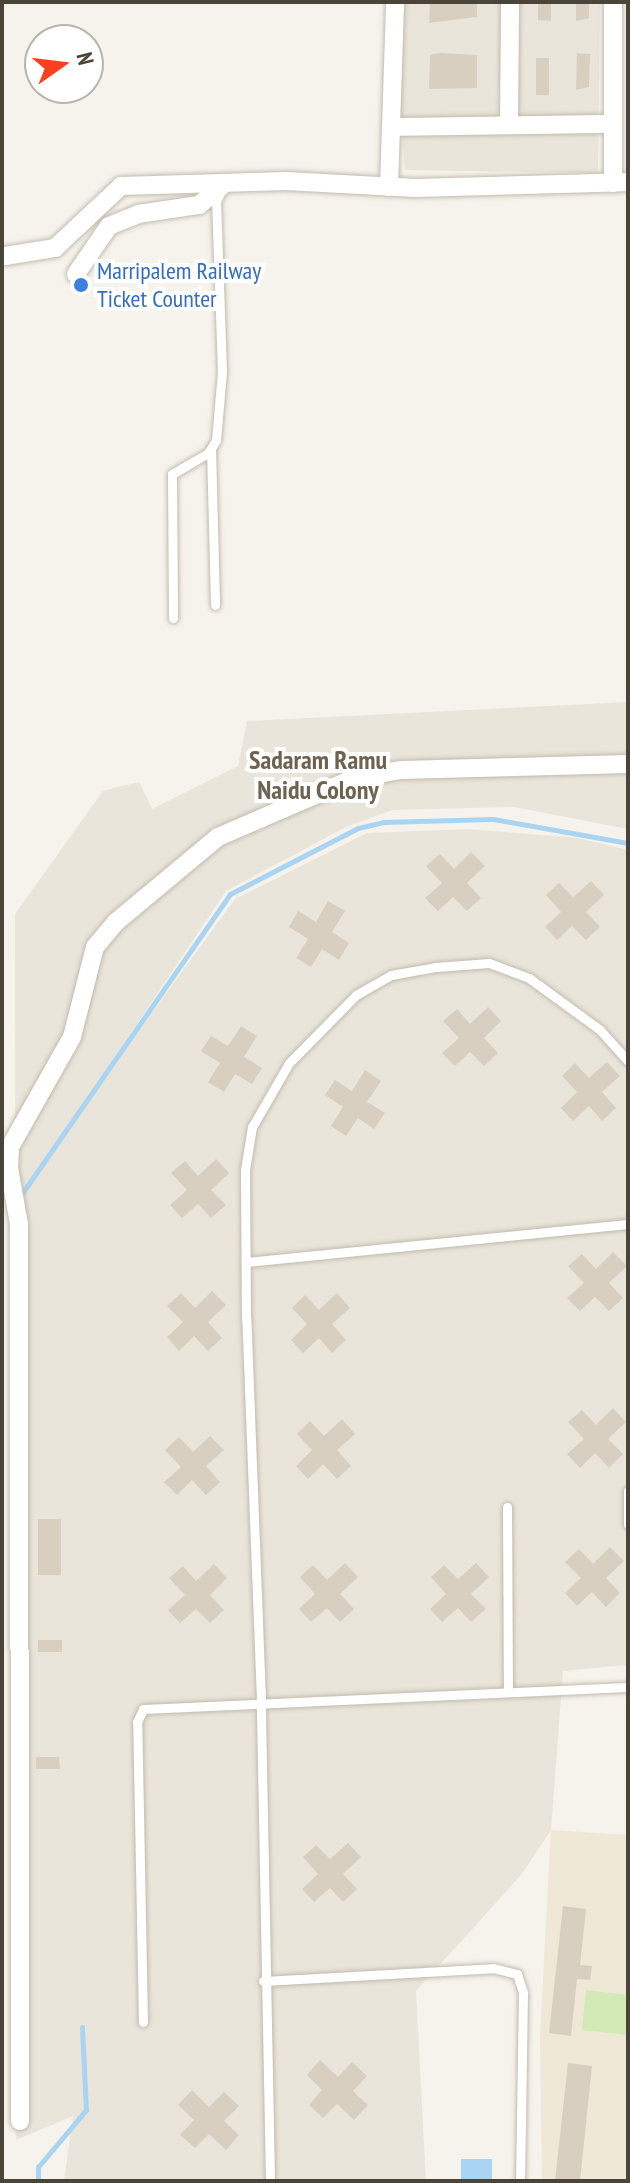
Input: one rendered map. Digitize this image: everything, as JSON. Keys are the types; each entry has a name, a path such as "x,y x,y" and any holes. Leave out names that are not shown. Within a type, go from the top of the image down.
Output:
{"street":[{"path":"389,187 395,2"},
{"path":"509,125 510,2"},
{"path":"5,256 55,248 121,186 225,183 389,187 620,183 611,124 613,2"},
{"path":"393,127 611,124"},
{"path":"76,274 109,226 138,214 199,205 225,183"},
{"path":"20,2121 20,1319 19,1224 9,1168 10,1147 72,1037 95,947 116,922 218,837 342,783 401,770 628,764"}],"lane":[{"path":"215,605 211,449 222,371 216,201 225,183"},
{"path":"173,618 170,482 178,468 211,449"},
{"path":"270,2181 263,1981 261,1700 246,1262 246,1149 258,1115 289,1063 374,981 469,961 489,963 529,978 600,1030 628,1061"},
{"path":"246,1262 628,1224"},
{"path":"628,1491 628,1524"},
{"path":"507,1507 508,1692"},
{"path":"143,2022 139,1715 149,1706 628,1687"},
{"path":"263,1981 493,1968 517,1974 523,1993 520,2181"}],"shaded area":[{"path":"393,2 600,2 598,173 405,170"},
{"path":"628,702 628,829 514,807 392,810 346,827 226,891 64,1133 235,899 367,833 469,829 577,838 628,850 628,1665 563,1671 551,1830 521,1875 416,1991 426,2181 64,2181 73,2116 16,2140 15,914 103,791 139,782 152,809 238,766 247,721"},
{"path":"551,1830 628,1835 628,2181 542,2181 540,2035"}],"green space":[{"path":"586,1990 628,1995 628,2035 582,2030"}],"water":[{"path":"461,2159 492,2159 492,2181 461,2181"}],"building":[{"path":"430,2 477,2 477,17 429,23"},
{"path":"538,2 551,2 551,21 538,20"},
{"path":"576,2 589,2 589,18 576,21"},
{"path":"577,53 590,54 589,87 576,90"},
{"path":"430,55 477,55 477,88 429,89"},
{"path":"536,58 549,58 549,95 536,95"},
{"path":"471,852 485,866 467,883 481,898 467,911 453,897 438,911 425,898 442,883 426,866 440,854 454,869"},
{"path":"591,881 604,895 586,912 600,927 586,940 572,926 557,940 545,927 561,912 546,895 559,883 573,897"},
{"path":"328,901 345,911 332,932 349,943 339,960 322,949 311,967 296,958 308,939 289,927 298,911 316,922"},
{"path":"488,1007 501,1021 484,1038 498,1053 484,1066 470,1052 455,1066 442,1053 459,1038 443,1021 457,1009 470,1024"},
{"path":"241,1026 257,1036 244,1057 262,1068 252,1084 235,1074 224,1092 208,1082 220,1063 201,1051 211,1036 228,1046"},
{"path":"607,1062 620,1076 602,1092 616,1108 602,1121 589,1106 573,1121 561,1108 577,1092 562,1076 575,1063 589,1078"},
{"path":"365,1070 381,1081 367,1102 385,1113 374,1129 358,1118 346,1136 331,1126 343,1107 325,1095 335,1080 352,1091"},
{"path":"216,1159 229,1173 211,1190 226,1205 211,1218 198,1204 182,1218 170,1205 187,1190 171,1173 185,1161 198,1176"},
{"path":"613,1252 627,1266 609,1283 623,1298 609,1311 595,1297 580,1311 567,1298 584,1283 568,1266 582,1254 596,1269"},
{"path":"212,1291 226,1305 208,1322 222,1338 208,1351 194,1336 179,1351 167,1337 183,1322 167,1306 181,1293 195,1308"},
{"path":"337,1293 350,1308 332,1324 346,1340 332,1353 319,1338 303,1353 291,1340 307,1324 292,1308 305,1295 319,1310"},
{"path":"613,1408 626,1422 608,1439 623,1454 609,1468 595,1453 580,1468 567,1454 584,1439 568,1422 582,1410 596,1425"},
{"path":"342,1419 355,1434 337,1450 351,1466 337,1479 323,1464 308,1479 296,1466 312,1450 297,1434 310,1421 324,1436"},
{"path":"210,1436 224,1450 206,1466 220,1482 206,1495 192,1480 177,1495 164,1482 181,1467 165,1450 179,1437 193,1452"},
{"path":"38,1519 61,1519 61,1575 38,1575"},
{"path":"610,1547 624,1561 606,1578 620,1593 606,1607 592,1592 577,1606 565,1593 581,1578 565,1562 579,1549 593,1564"},
{"path":"345,1563 358,1577 340,1594 354,1609 340,1622 327,1608 311,1622 299,1609 315,1594 300,1577 313,1565 327,1580"},
{"path":"476,1563 489,1577 471,1594 486,1609 471,1622 458,1608 442,1622 430,1609 446,1594 431,1577 444,1565 458,1579"},
{"path":"214,1564 227,1578 210,1595 224,1610 210,1623 196,1609 180,1623 168,1610 185,1595 169,1578 183,1566 196,1581"},
{"path":"38,1640 62,1640 62,1652 38,1652"},
{"path":"36,1757 59,1757 60,1769 36,1769"},
{"path":"348,1843 361,1857 343,1874 357,1889 343,1902 330,1888 314,1902 302,1889 318,1874 303,1857 316,1845 330,1859"},
{"path":"563,1906 586,1909 580,1965 592,1966 590,1980 577,1979 571,2036 549,2033"},
{"path":"320,2060 338,2077 352,2062 367,2076 353,2091 368,2105 354,2120 337,2104 323,2118 309,2105 322,2090 307,2075"},
{"path":"568,2063 592,2066 580,2181 555,2181"},
{"path":"192,2090 209,2107 224,2092 239,2106 224,2121 239,2135 226,2150 209,2134 195,2148 180,2135 194,2120 178,2105"}],"waterway":[{"path":"23,1192 230,894 358,828 383,822 493,819 628,843"},
{"path":"38,2181 38,2167 86,2110 82,2027"}],"place":[{"name":"Marripalem Railway Ticket Counter","path":"81,285"}],"district":[{"name":"Sadaram Ramu Naidu Colony","path":"318,775"}]}
